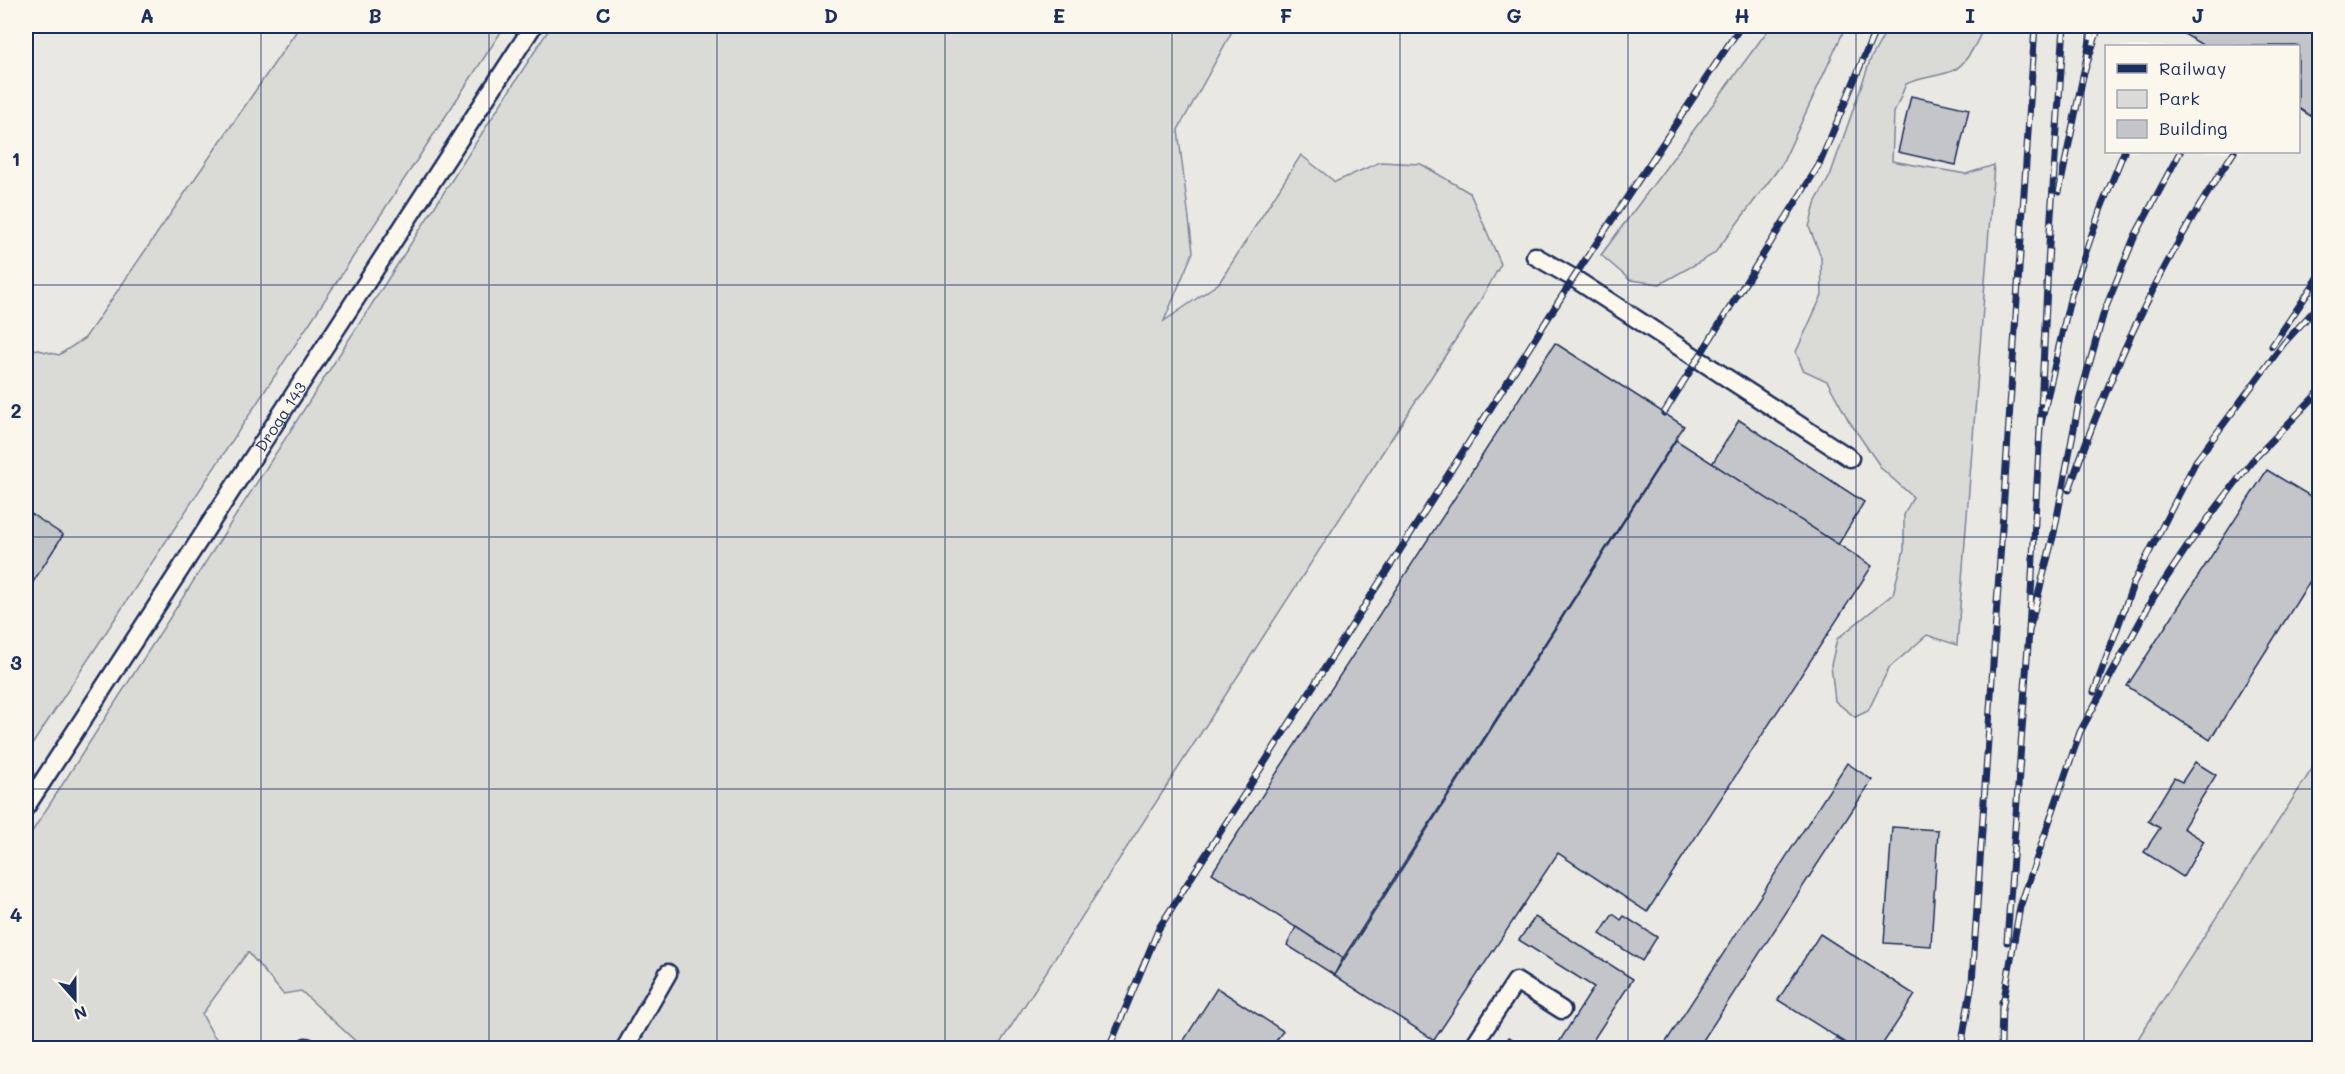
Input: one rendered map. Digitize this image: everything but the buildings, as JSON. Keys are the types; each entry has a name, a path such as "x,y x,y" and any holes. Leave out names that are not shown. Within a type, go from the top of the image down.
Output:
{"lane":[{"name":"Droga 143","path":"26,807 534,26"},
{"path":"1535,256 1575,279 1850,458"},
{"path":"625,1048 668,974"},
{"path":"1472,1048 1516,981 1562,1010"}],"shaded area":[{"path":"26,26 2319,26 2319,1048 26,1048"}],"green space":[{"path":"300,26 505,26 26,754 26,347 59,355 85,338"},
{"path":"551,26 1235,26 1178,130 1193,252 1164,321 1219,283 1301,155 1335,182 1380,162 1421,164 1470,193 1501,264 1476,308 997,1048 621,1048 618,1045 614,1048 363,1048 301,991 283,994 248,952 202,1014 213,1035 228,1048 26,1048 26,841"},
{"path":"1771,26 1846,26 1782,164 1714,254 1660,284 1630,280 1601,255"},
{"path":"1889,26 1984,26 1971,51 1957,68 1906,84 1894,113 1892,161 1966,174 1994,165 1957,645 1927,635 1889,668 1868,711 1855,717 1835,701 1831,665 1837,639 1893,594 1904,550 1904,515 1913,497 1882,469 1849,421 1827,381 1803,370 1796,352 1822,295 1821,257 1809,227 1816,201 1830,176 1871,58"},
{"path":"2319,758 2319,1048 2132,1048"}],"railway":[{"path":"1109,1048 1159,928 1580,268 1741,26"},
{"path":"1664,413 1819,165 1877,26"},
{"path":"1961,1048 1972,983 2035,26"},
{"path":"2064,26 2049,245 2040,428 2071,295 2101,208 2124,153"},
{"path":"2093,26 2083,76 2099,26"},
{"path":"2059,192 2083,76"},
{"path":"2040,428 2029,631 2054,533 2080,397 2104,312 2134,238 2179,153"},
{"path":"2069,490 2102,401 2140,315 2184,233 2233,153"},
{"path":"2272,346 2320,275"},
{"path":"2094,692 2134,582 2196,461 2284,343 2320,304"},
{"path":"2002,1010 2020,907 2080,732 2153,598 2189,544 2252,461 2320,391"},
{"path":"2007,942 2029,631"},
{"path":"2001,1048 2002,1002"}]}
